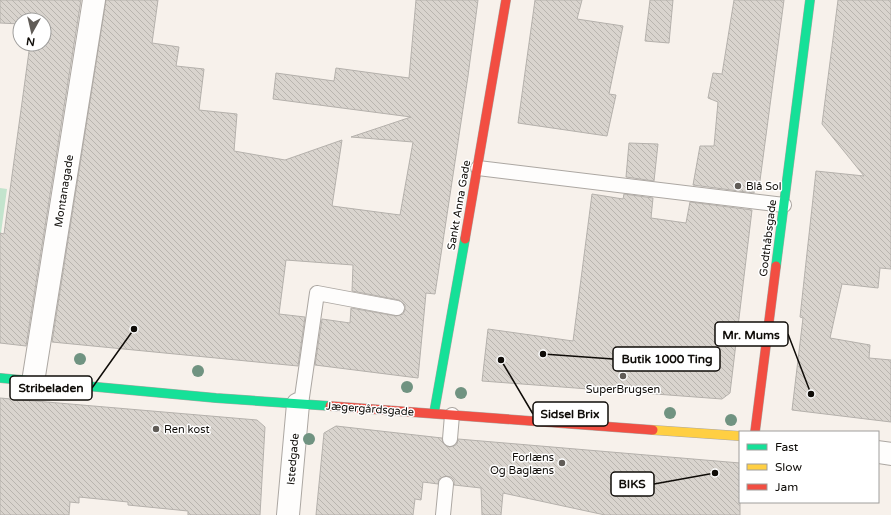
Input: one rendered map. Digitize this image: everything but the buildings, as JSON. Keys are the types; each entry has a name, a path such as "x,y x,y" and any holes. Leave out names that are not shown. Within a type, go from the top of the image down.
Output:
{"street":[{"name":"Montanagade","path":"33,382 94,0"},
{"name":"Sankt Anna Gade","path":"434,413 478,168 506,0"},
{"name":"Godthåbsgade","path":"755,431 810,0"},
{"name":"Jægergårdsgade","path":"0,378 216,398 739,436"},
{"name":"Istedgade","path":"288,515 300,404"},
{"path":"879,452 891,454"}],"lane":[{"path":"478,168 784,205"},
{"path":"300,404 317,293 397,308"},
{"path":"450,439 452,415"},
{"path":"443,515 446,484"}],"green space":[{"path":"0,188 7,189 1,233 0,233"}],"traffic: fast":[{"path":"776,266 810,0"},
{"path":"434,413 465,239"},
{"path":"0,378 216,398 330,406"}],"traffic: slow":[{"path":"653,430 739,436"}],"traffic: jam":[{"path":"465,239 506,0"},
{"path":"755,431 776,266"},
{"path":"330,406 653,430"}],"place":[{"name":"Blå Sol","path":"738,186"},
{"name":"Stribeladen","path":"134,329"},
{"name":"Butik 1000 Ting","path":"543,354"},
{"name":"Sidsel Brix","path":"501,360"},
{"name":"SuperBrugsen","path":"623,376"},
{"name":"Mr. Mums","path":"811,394"},
{"name":"Ren kost","path":"156,429"},
{"name":"Forlæns Og Baglæns","path":"562,463"},
{"name":"BIKS","path":"715,473"}]}
